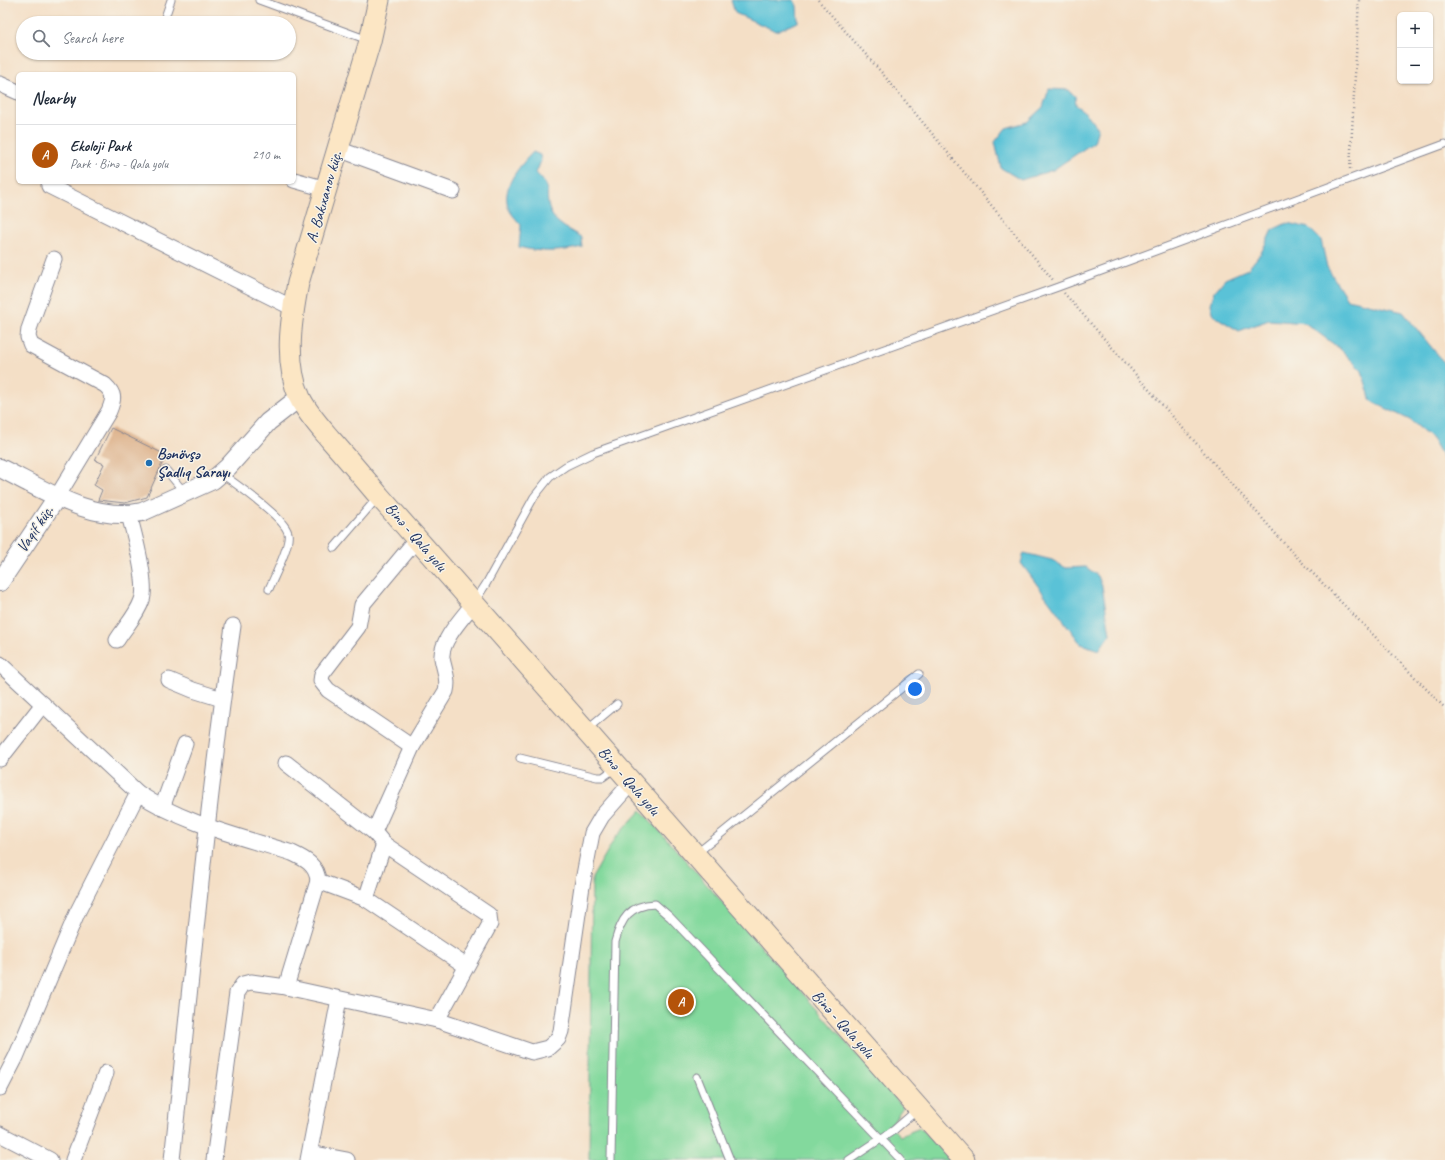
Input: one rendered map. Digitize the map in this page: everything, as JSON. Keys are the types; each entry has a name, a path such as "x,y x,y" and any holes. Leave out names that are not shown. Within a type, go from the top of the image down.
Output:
{"main road":[{"name":"A. Bakıxanov küç.","path":"300,397 291,361 290,330 293,308 298,283 370,41 379,0"},
{"name":"Binə - Qala yolu","path":"300,397 311,416 379,496 694,856 964,1160"}],"street":[{"path":"1,86 16,91"},
{"path":"338,149 453,191"},
{"path":"296,181 326,189"},
{"path":"49,186 293,308"},
{"path":"54,259 28,329 28,337 31,345 105,385 112,391 114,398 109,411 57,496"},
{"path":"0,468 57,496 96,511 129,515 152,509 186,494 204,485 222,473 268,422 300,397"},
{"name":"Vaqif küç.","path":"0,582 57,496"},
{"path":"116,640 138,609 143,599 144,590 137,545 129,515"},
{"path":"412,747 328,690 321,681 322,674 358,628 362,605 417,539"},
{"path":"374,832 412,747 446,691 448,685 442,657 442,648 474,603"},
{"path":"172,1160 222,698 233,626"},
{"path":"0,664 138,793 162,808 208,826 292,853 312,864 318,873 318,881 286,987"},
{"path":"169,680 193,690 222,698"},
{"path":"0,759 43,704"},
{"path":"162,808 185,744"},
{"path":"286,763 374,832 384,844 489,915 490,924 437,1020"},
{"path":"214,1160 237,992 243,984 251,982 286,987 437,1020 532,1052 548,1048 558,1039 582,886 592,833 602,816 631,783"},
{"path":"0,1088 16,1057 78,913 138,793"},
{"path":"366,898 384,844"},
{"path":"318,881 366,898 466,966"},
{"path":"339,999 309,1156 347,1160"},
{"path":"73,1160 106,1073"},
{"path":"0,1134 50,1160"}],"lane":[{"path":"165,16 171,0"},
{"path":"259,0 370,41"},
{"path":"474,603 534,497 550,477 566,466 593,454 1058,287 1445,144"},
{"path":"166,470 186,494"},
{"path":"222,473 279,518 288,534 287,547 269,589"},
{"path":"334,548 379,496"},
{"path":"694,856 919,674"},
{"path":"585,731 617,704"},
{"path":"520,758 598,777 603,776 617,767"},
{"path":"611,1160 615,942 619,928 627,914 642,904 655,904 670,917 901,1160"},
{"path":"697,1077 730,1160"},
{"path":"849,1160 881,1139 919,1108"}],"path":[{"path":"818,0 882,73 1058,287 1290,550 1445,708"},
{"path":"1350,179 1359,0"}],"green space":[{"path":"641,810 903,1107 890,1126 900,1136 920,1128 951,1160 589,1160 592,878 615,838"}],"water":[{"path":"731,0 794,0 797,6 798,22 776,31 735,13"},
{"path":"1049,89 1069,90 1075,96 1076,105 1087,114 1098,128 1094,142 1053,170 1021,180 1001,168 995,142 1006,128 1027,122 1043,107"},
{"path":"533,152 540,155 541,161 536,173 547,188 549,207 553,217 568,230 581,237 582,247 550,251 519,247 521,225 508,207 507,191 517,170"},
{"path":"1287,223 1309,228 1321,240 1327,267 1347,299 1403,312 1445,364 1445,460 1432,438 1410,420 1371,401 1362,371 1339,348 1305,323 1269,320 1239,331 1213,315 1210,305 1214,292 1225,279 1248,269 1261,253 1272,230"},
{"path":"1024,553 1052,560 1066,568 1086,567 1098,576 1102,586 1110,634 1099,650 1081,644 1021,563"}],"building":[{"path":"111,428 166,455 147,497 125,503 98,500 102,490 94,485 104,464 95,460"}],"place":[{"name":"Bənövşə Şadlıq Sarayı","path":"149,463"},
{"name":"Ekoloji Park","path":"681,1002"}]}
